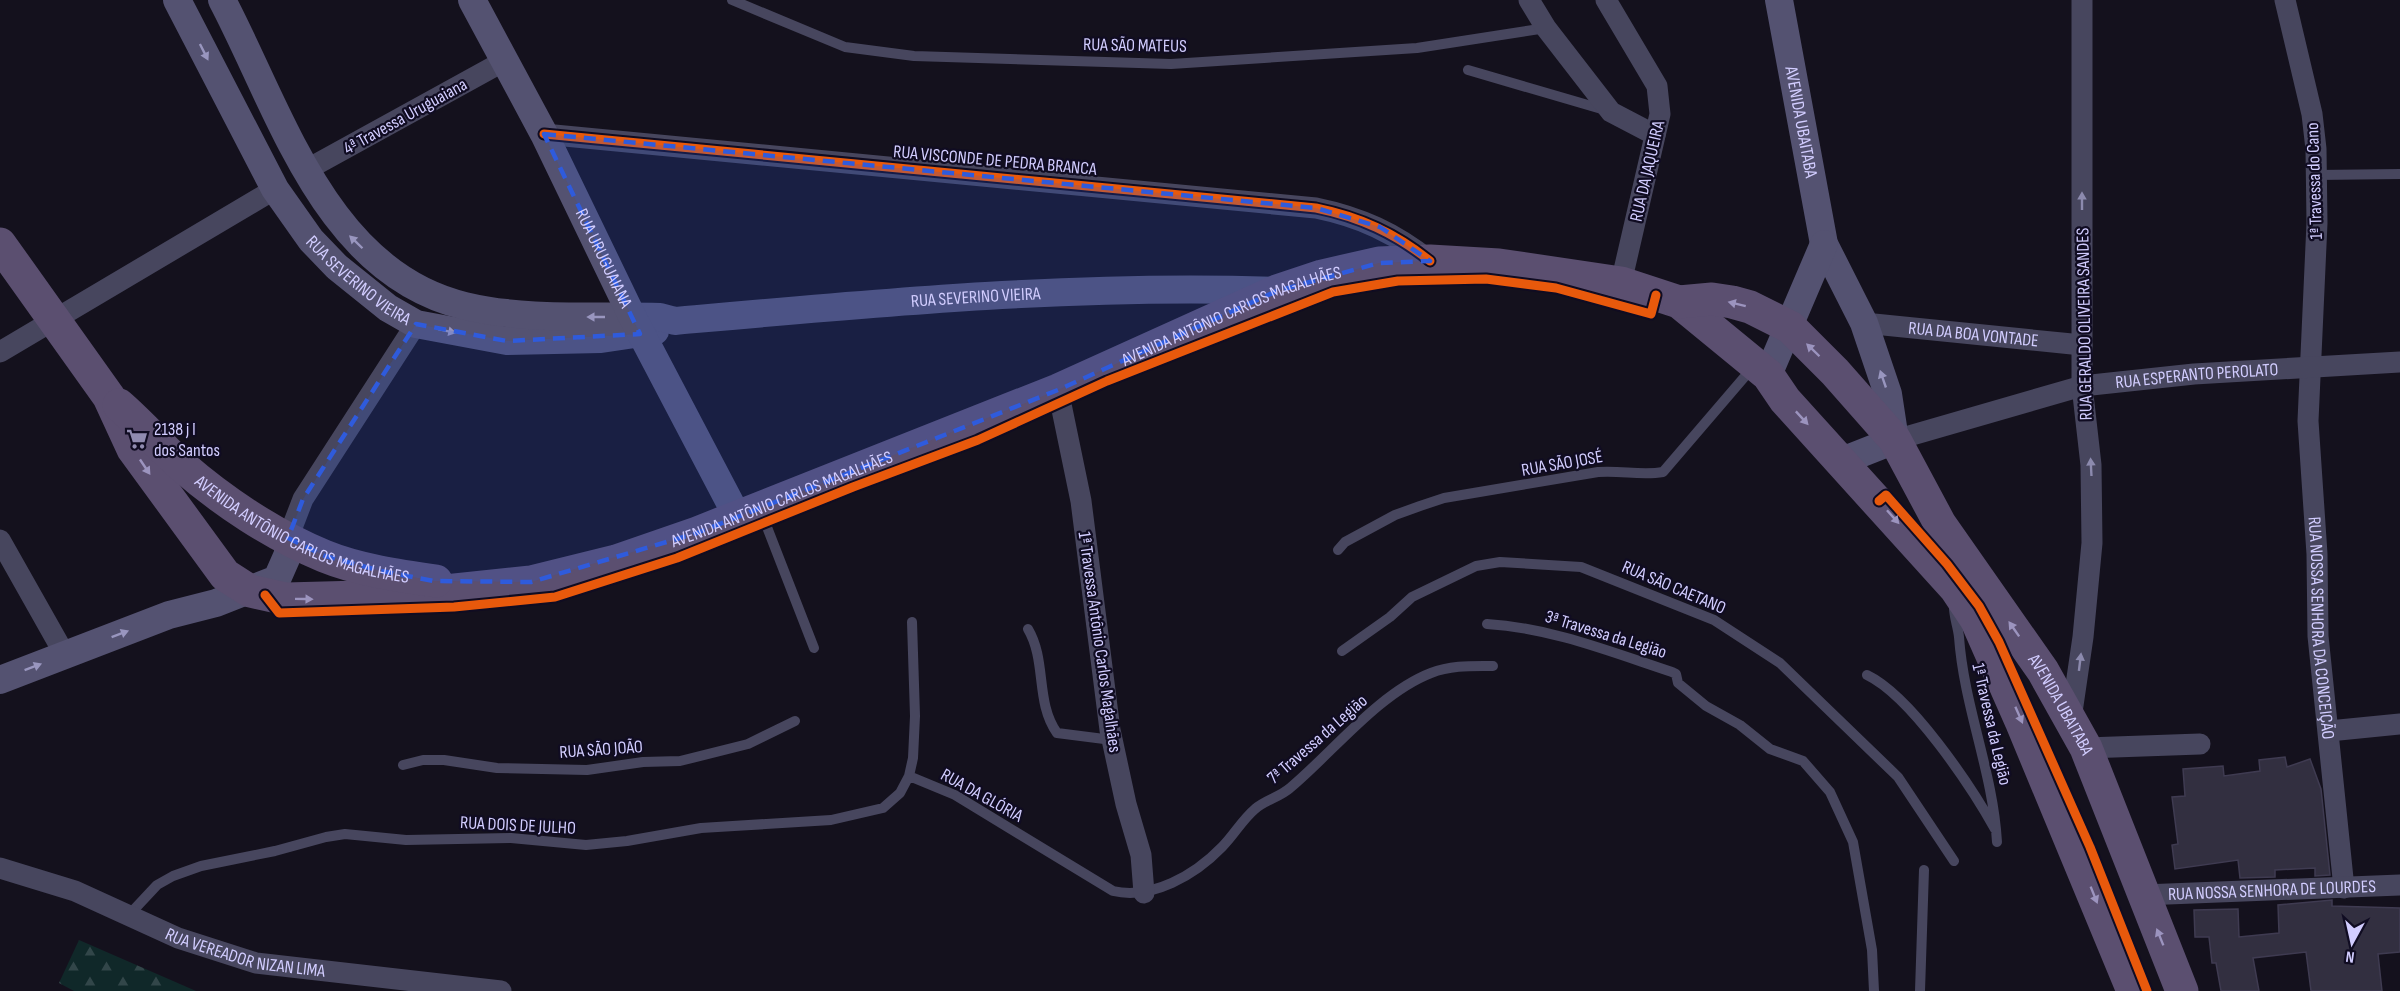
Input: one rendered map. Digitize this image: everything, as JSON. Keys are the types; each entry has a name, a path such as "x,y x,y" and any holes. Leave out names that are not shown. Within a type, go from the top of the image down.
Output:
{"main road":[{"name":"RUA URUGUAIANA","path":"472,0 544,134 636,325 751,519"},
{"name":"AVENIDA UBAITABA","path":"1779,0 1824,244 1864,323 1888,394 1895,440"},
{"path":"183,12 224,3"},
{"name":"RUA SEVERINO VIEIRA","path":"224,3 306,170 324,202 354,242 402,279 430,294 464,306 636,325 931,299 1153,289 1277,291"},
{"name":"RUA SEVERINO VIEIRA","path":"183,12 275,189 311,240 337,267 388,308 416,324 507,340 601,339 636,325"},
{"name":"AVENIDA ANTÔNIO CARLOS MAGALHÃES","path":"0,244 109,397 133,449 225,575 250,591 285,599 338,600 531,582 615,561 697,533 751,519 1058,390 1277,291 1322,276 1379,263 1430,261 1499,265 1622,283 1680,302 1762,370"},
{"path":"1762,370 1790,327 1824,244"},
{"name":"AVENIDA ANTÔNIO CARLOS MAGALHÃES","path":"1680,302 1712,299 1732,302 1750,307 1790,327"},
{"name":"AVENIDA UBAITABA","path":"1790,327 1835,372 1895,440 1940,524 2043,671 2086,748 2182,991"},
{"name":"AVENIDA UBAITABA","path":"1762,370 1785,400 1956,589 1976,619 2133,991"},
{"name":"AVENIDA ANTÔNIO CARLOS MAGALHÃES","path":"109,397 142,425 181,465 228,502 288,538 325,556 381,571 434,580 531,582"},
{"path":"1839,459 1852,457 1895,440"},
{"path":"203,545 207,518 213,510 228,502"},
{"path":"0,680 169,615 250,591 277,579 288,554 288,538"}],"street":[{"path":"1529,0 1546,28 1611,112 1655,135"},
{"name":"RUA DA JAQUEIRA","path":"1606,0 1657,86 1660,114 1622,283"},
{"name":"RUA GERALDO OLIVEIRA SANDES","path":"2071,719 2083,637 2092,543 2091,465 2082,386 2082,0"},
{"name":"1ª Travessa do Cano","path":"2285,0 2312,114 2316,175 2311,365"},
{"name":"4ª Travessa Uruguaiana","path":"306,170 504,61"},
{"name":"RUA VISCONDE DE PEDRA BRANCA","path":"544,134 1316,208 1343,214 1380,227 1430,261"},
{"path":"0,352 275,189"},
{"name":"RUA DA BOA VONTADE","path":"1864,323 2082,345"},
{"path":"288,538 303,499 416,324"},
{"name":"RUA ESPERANTO PEROLATO","path":"1895,440 2082,386 2311,365 2400,362"},
{"name":"RUA NOSSA SENHORA DA CONCEIÇÃO","path":"2311,365 2308,421 2317,554 2318,636 2344,888"},
{"name":"1ª Travessa Antônio Carlos Magalhães","path":"1058,390 1081,501 1112,740 1126,804 1141,855 1144,893"},
{"path":"0,540 65,655"},
{"path":"2329,731 2400,724"},
{"path":"2086,748 2200,744"},
{"name":"RUA VEREADOR NIZAN LIMA","path":"0,868 75,891 178,938 256,963 501,991"},
{"name":"RUA NOSSA SENHORA DE LOURDES","path":"2143,896 2400,885"}],"lane":[{"name":"RUA SÃO MATEUS","path":"732,0 845,46 914,56 1171,64 1417,48 1546,28"},
{"path":"1468,70 1611,112"},
{"path":"2316,175 2400,174"},
{"name":"RUA SÃO JOSÉ","path":"1338,550 1345,542 1395,514 1444,498 1515,489 1598,472 1617,471 1641,476 1663,472 1762,370"},
{"path":"751,519 814,648"},
{"name":"RUA SÃO CAETANO","path":"1342,651 1390,617 1412,597 1476,566 1500,562 1581,567 1714,620 1780,663 1898,777 1954,861"},
{"name":"1ª Travessa da Legião","path":"1867,675 1882,682 1925,727 1967,782 1997,837 1989,777 1964,686 1953,608 1956,589"},
{"path":"909,776 915,716 912,622"},
{"name":"3ª Travessa da Legião","path":"1487,624 1511,625 1569,637 1676,674 1678,683 1706,706 1740,725 1770,749 1803,761 1830,792 1853,842 1872,950 1874,991"},
{"path":"1028,630 1037,644 1044,702 1051,724 1057,733 1112,740"},
{"name":"7ª Travessa da Legião","path":"1144,893 1193,872 1222,848 1257,807 1288,790 1335,745 1405,687 1431,673 1463,665 1493,666"},
{"name":"RUA SÃO JOÃO","path":"403,765 423,760 444,760 497,768 587,770 643,762 680,761 748,744 795,722"},
{"name":"RUA DA GLÓRIA","path":"909,776 955,795 1113,891 1129,895 1144,893"},
{"name":"RUA DOIS DE JULHO","path":"128,916 157,885 172,876 326,837 345,834 406,840 511,838 586,844 627,841 701,828 822,821 883,808 900,793 909,776"},
{"path":"1920,991 1924,870"}],"highlighted area":[{"path":"544,134 1316,208 1380,227 1430,261 1379,263 1277,291 1058,390 697,533 531,582 434,581 381,571 325,556 288,538 303,499 416,324 507,341 640,334"}],"green space":[{"path":"79,940 196,991 74,991 59,983"}],"building":[{"path":"2285,757 2287,767 2310,759 2321,789 2330,875 2315,876 2315,868 2275,870 2275,877 2240,878 2238,860 2175,869 2172,845 2178,844 2172,797 2185,796 2183,769 2223,766 2224,776 2260,771 2259,760"},
{"path":"2332,900 2332,906 2400,908 2400,952 2378,954 2382,991 2311,991 2306,952 2253,958 2259,991 2221,991 2216,963 2212,963 2209,937 2195,937 2194,910 2238,909 2239,937 2279,933 2278,905"}],"cycle path":[{"path":"544,134 1316,208 1376,227 1404,242 1430,261"},
{"path":"265,595 279,613 454,607 555,597 677,558 853,487 978,440 1107,381 1333,292 1398,281 1486,279 1556,288 1651,314 1656,295"},
{"path":"1879,501 1886,495 1947,564 1979,606 1999,642 2090,847 2147,991"}],"place":[{"name":"2138 j l dos Santos","path":"137,439"}]}
